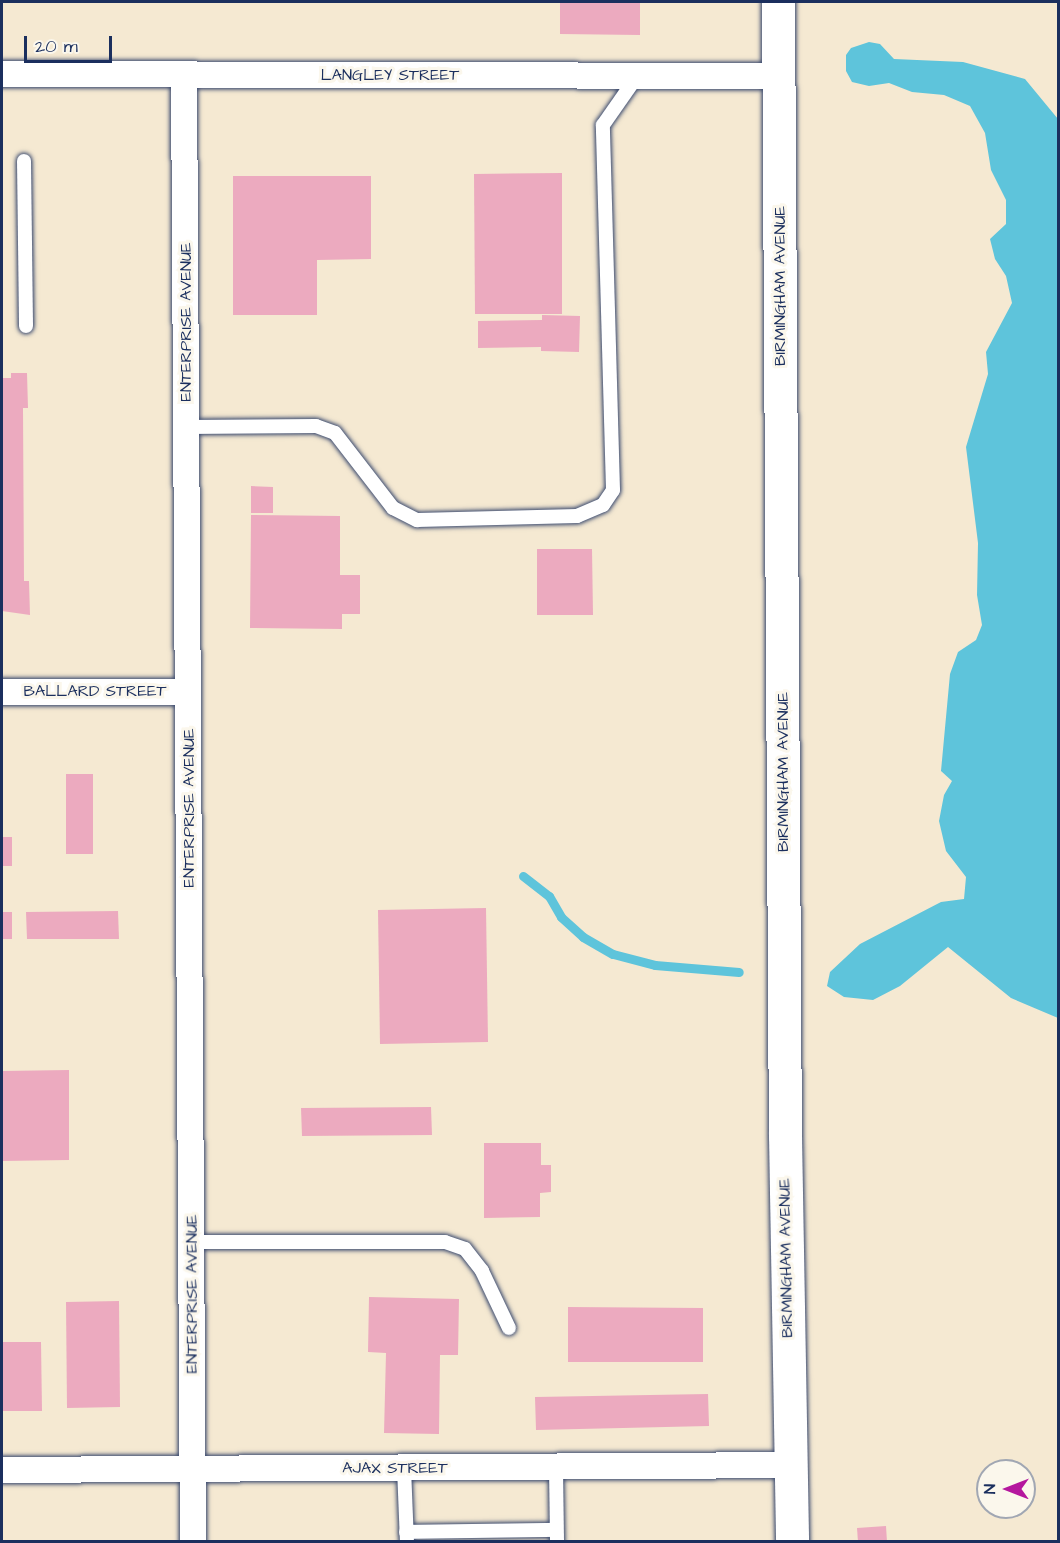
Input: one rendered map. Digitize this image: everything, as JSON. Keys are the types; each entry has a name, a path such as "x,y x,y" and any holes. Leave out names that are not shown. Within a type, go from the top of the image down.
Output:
{"main road":[{"name":"BIRMINGHAM AVENUE","path":"778,2 788,1465 792,1542"}],"street":[{"name":"LANGLEY STREET","path":"2,74 779,76"},
{"name":"ENTERPRISE AVENUE","path":"184,75 193,1542"},
{"name":"BALLARD STREET","path":"2,692 188,692"},
{"name":"AJAX STREET","path":"2,1470 788,1465"}],"lane":[{"path":"186,427 316,426 334,433 393,508 417,520 577,516 603,505 613,490 603,125 638,75"},
{"path":"24,161 26,326"},
{"path":"191,1242 445,1242 465,1249 482,1271 509,1328"},
{"path":"404,1468 406,1537 556,1536 556,1468"}],"water":[{"path":"869,42 880,44 894,59 963,62 1025,79 1058,119 1058,1018 1011,998 948,947 900,986 873,1000 844,997 827,986 830,972 860,944 941,902 964,899 966,877 946,851 939,821 944,795 952,781 941,771 950,674 958,652 976,640 982,625 977,595 978,543 966,447 988,374 986,352 1012,303 1006,276 995,259 990,239 1006,224 1006,200 991,170 985,133 970,106 944,95 912,92 889,83 869,86 852,82 846,71 846,55 851,48"}],"building":[{"path":"560,2 640,2 640,35 560,34"},
{"path":"562,173 562,314 475,314 474,174"},
{"path":"233,176 371,176 371,259 317,260 317,315 233,315"},
{"path":"542,315 580,316 579,352 541,351 541,347 478,348 478,321 542,320"},
{"path":"11,373 27,373 28,408 23,408 24,581 29,581 30,615 2,611 2,378 11,378"},
{"path":"251,486 273,487 273,513 251,513"},
{"path":"251,515 340,516 340,575 360,575 360,614 342,614 342,629 250,628"},
{"path":"537,549 592,549 593,615 537,615"},
{"path":"66,774 93,774 93,854 66,854"},
{"path":"2,837 12,837 12,866 2,866"},
{"path":"486,908 488,1042 380,1044 378,910"},
{"path":"118,911 119,939 27,939 26,912"},
{"path":"2,912 12,912 12,939 2,939"},
{"path":"69,1070 69,1160 2,1161 2,1071"},
{"path":"431,1107 432,1135 302,1136 301,1108"},
{"path":"484,1143 541,1143 541,1165 551,1165 551,1192 540,1193 540,1217 484,1218"},
{"path":"369,1297 459,1299 458,1355 440,1355 439,1434 384,1433 386,1353 368,1352"},
{"path":"119,1301 120,1407 67,1408 66,1302"},
{"path":"568,1307 703,1308 703,1362 568,1362"},
{"path":"2,1342 41,1342 42,1411 2,1411"},
{"path":"708,1394 709,1426 536,1430 535,1397"},
{"path":"886,1526 887,1542 858,1542 857,1528"}],"waterway":[{"path":"523,876 549,896 561,917 583,937 613,954 655,965 739,972"}]}
